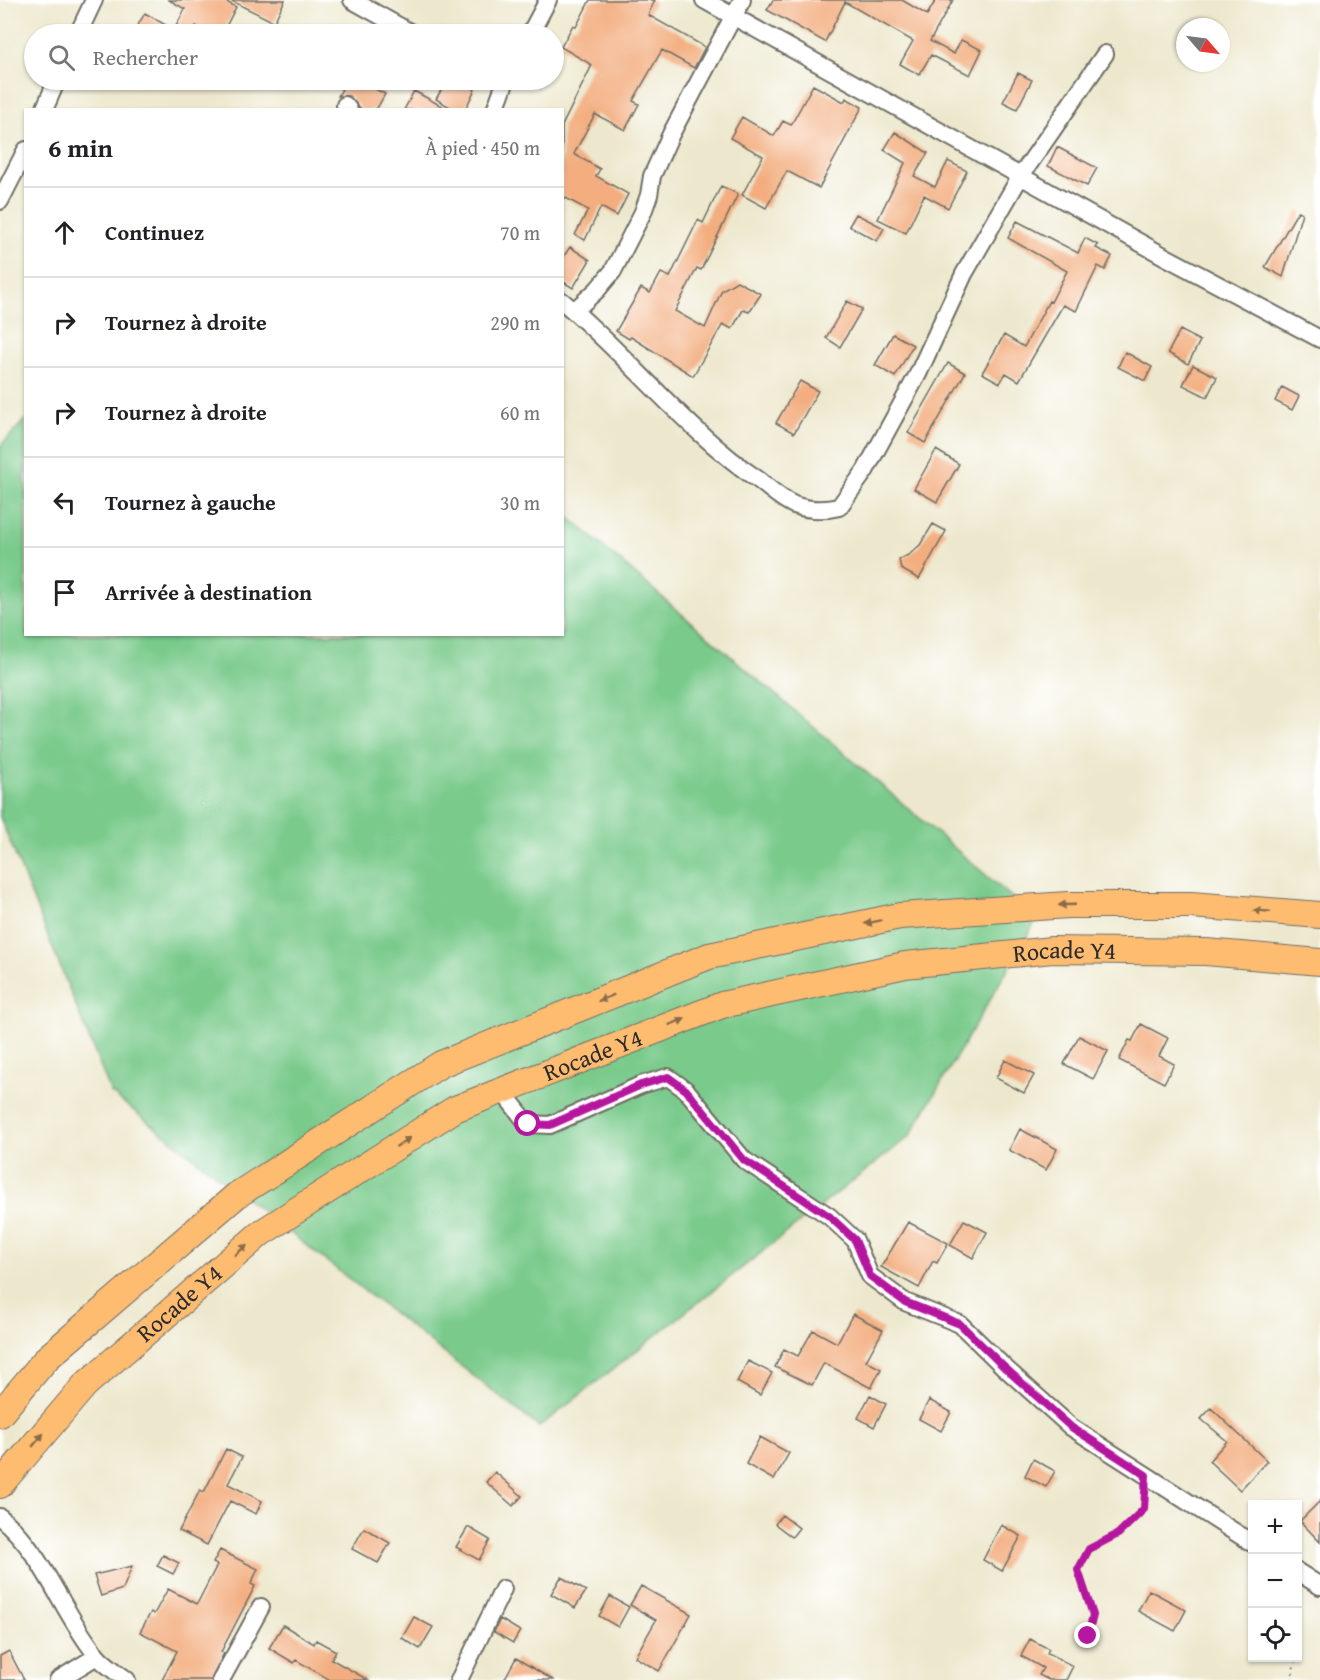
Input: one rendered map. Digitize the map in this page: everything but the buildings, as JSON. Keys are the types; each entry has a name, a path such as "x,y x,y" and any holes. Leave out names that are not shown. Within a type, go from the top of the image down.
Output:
{"highway":[{"name":"Rocade Y4","path":"0,1414 47,1358 237,1195 441,1064 709,956 900,916 1068,905 1191,905 1320,915"},
{"name":"Rocade Y4","path":"0,1485 85,1385 261,1233 455,1109 502,1090 722,1005 905,965 1052,950 1206,952 1320,962"}],"street":[{"path":"352,0 395,24"},
{"path":"535,24 548,0"},
{"path":"704,0 1020,177 1320,339"},
{"path":"742,0 670,134 652,176 643,212 613,271 597,290 568,306 732,462 793,504 822,511 839,507 865,471 918,374 964,274 1020,177 1105,54"},
{"path":"82,24 90,1"},
{"path":"45,108 53,90"},
{"path":"495,108 499,90"},
{"path":"0,201 24,154"},
{"path":"502,1090 528,1124 550,1125 641,1085 668,1077 686,1090 744,1160 829,1216 855,1240 870,1276 905,1302 960,1324 1071,1427 1248,1540"},
{"path":"0,1517 17,1531 36,1557 70,1618 97,1656 127,1680"},
{"path":"1302,1575 1320,1586"},
{"path":"459,1680 503,1589"},
{"path":"220,1680 261,1607"},
{"path":"58,1680 97,1656"}],"path":[{"path":"1088,1636 1093,1615 1078,1570 1089,1549 1118,1534 1144,1509 1146,1475"},
{"path":"1292,1680 1294,1662"}],"green space":[{"path":"24,421 24,636 564,636 564,513 1037,919 910,1136 539,1427 111,1093 0,817 0,446"}],"route":[{"path":"528,1124 550,1125 641,1085 668,1077 686,1090 744,1160 829,1216 855,1240 870,1276 905,1302 960,1324 1071,1427 1146,1475 1144,1509 1118,1534 1089,1549 1078,1570 1093,1615 1088,1636"}]}
